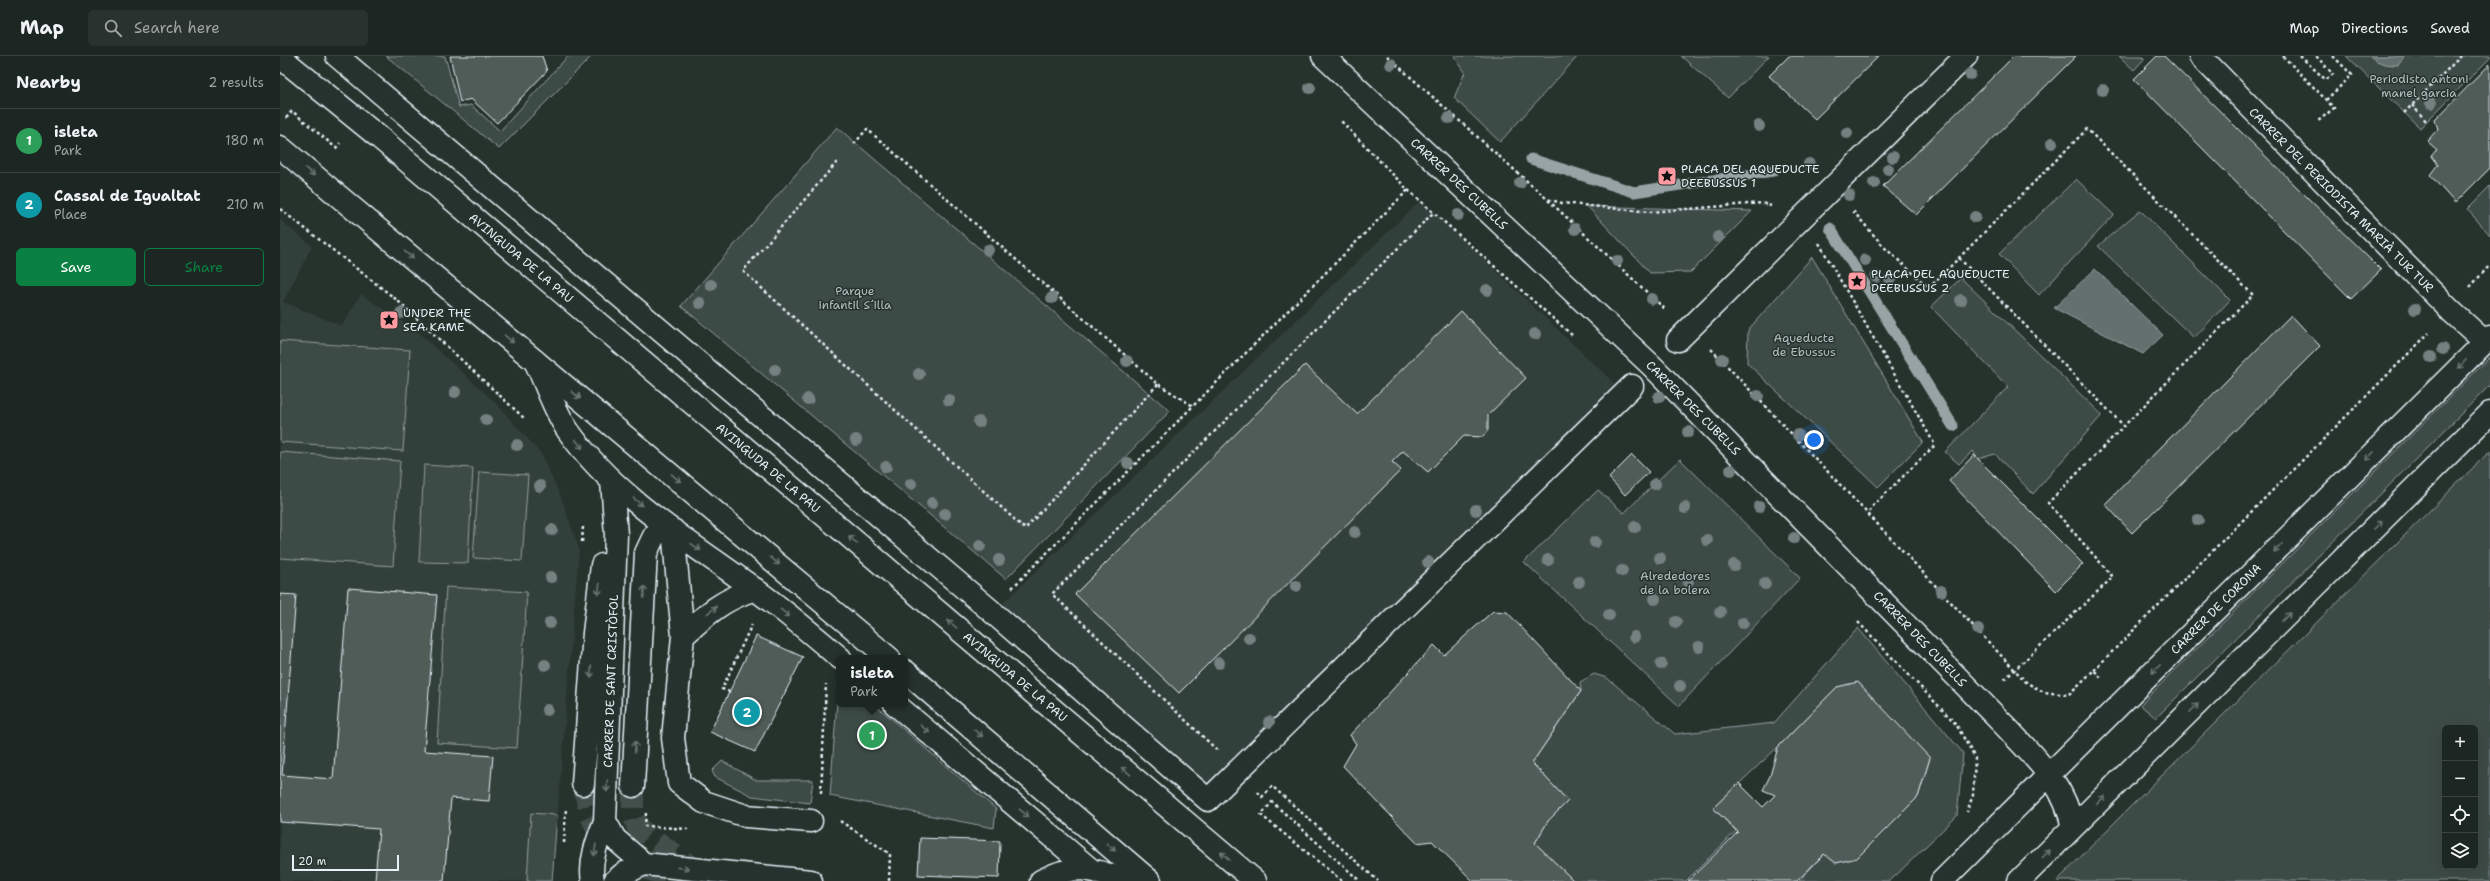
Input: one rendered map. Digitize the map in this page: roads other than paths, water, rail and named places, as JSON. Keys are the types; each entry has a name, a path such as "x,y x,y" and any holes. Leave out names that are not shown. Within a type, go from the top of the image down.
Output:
{"street":[{"path":"337,56 990,610 1208,800 1632,386"},
{"name":"CARRER DES CUBELLS","path":"1323,56 1652,366 1981,702 2060,787 2069,805 2074,827"},
{"path":"1683,335 1966,56"},
{"name":"CARRER DEL PERIODISTA MARIÀ TUR TUR","path":"2200,56 2451,311 2488,339"},
{"name":"AVINGUDA DE LA PAU","path":"280,57 380,138 1255,881"},
{"path":"280,147 885,655"},
{"name":"CARRER DE CORONA","path":"1942,881 2488,339"},
{"path":"535,361 568,430 590,458 612,481 668,527 755,589 836,655"},
{"path":"2019,881 2490,413"},
{"path":"583,784 594,633 612,481"},
{"name":"CARRER DE SANT CRISTÒFOL","path":"612,481 616,535 605,821 615,840 644,864"},
{"path":"668,527 683,636 673,738 679,783 704,802 746,816 811,821"},
{"path":"633,786 646,553 654,536 668,527"},
{"path":"683,636 713,609 731,597 755,589"},
{"path":"908,674 1150,881"},
{"path":"899,707 1090,869"},
{"path":"593,881 592,874 596,842 605,821"},
{"path":"615,881 623,874 644,864 812,881"},
{"path":"1041,881 1060,871 1090,869 1127,881"}],"waterway":[{"path":"1531,159 1634,192 1773,171"},
{"path":"1830,228 1953,426"}],"tunnel":[{"path":"583,784 591,816 605,844 609,846"},
{"path":"633,786 633,813 638,828 701,874"},
{"path":"645,868 681,881"}],"place":[{"name":"PLACA DEL AQUEDUCTE DEEBUSSUS 1","path":"1667,176"},
{"name":"PLACA DEL AQUEDUCTE DEEBUSSUS 2","path":"1857,281"},
{"name":"UNDER THE SEA KAME","path":"389,320"},
{"name":"Cassal de Igualtat","path":"747,712"},
{"name":"isleta","path":"872,735"}],"park label":[{"name":"Periodista antoni manel garcia","path":"2419,86"},
{"name":"Parque infantil S´illa","path":"855,298"},
{"name":"Aqueducte de Ebussus","path":"1804,345"},
{"name":"Alrededores de la bolera","path":"1675,583"}]}
